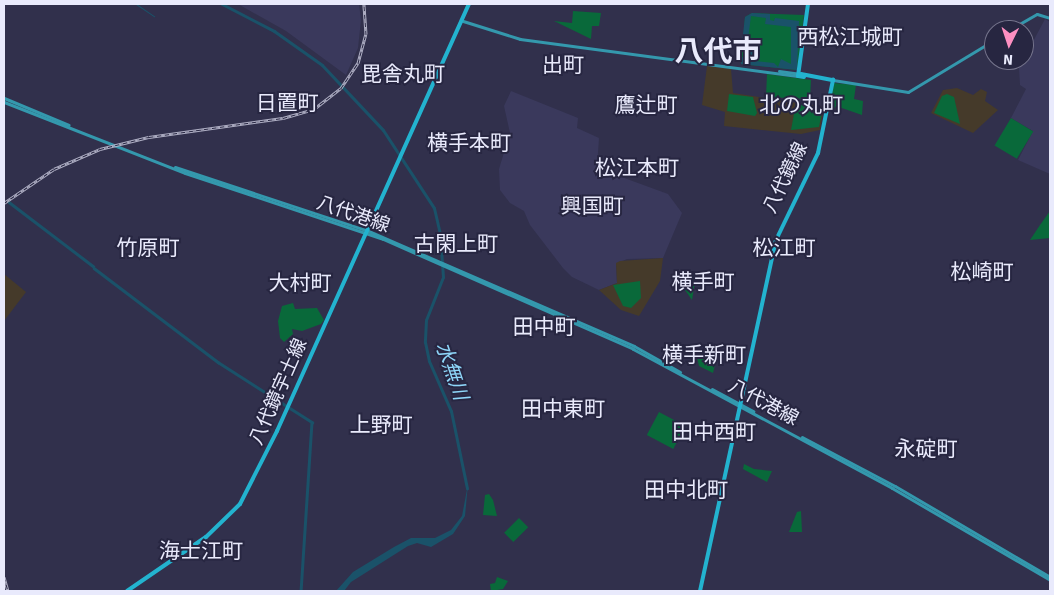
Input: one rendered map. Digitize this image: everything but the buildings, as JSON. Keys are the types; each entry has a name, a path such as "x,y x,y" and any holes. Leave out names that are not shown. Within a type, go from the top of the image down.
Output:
{"main road":[{"path":"469,4 463,21 509,37 834,79 908,92 984,46"},
{"path":"799,75 808,4"},
{"path":"1027,20 1037,14 1050,19"},
{"name":"八代鏡宇土線","path":"127,591 206,537 230,516 254,480 463,21"},
{"name":"八代鏡線","path":"700,591 776,240 818,153 834,79"},
{"name":"八代港線","path":"4,100 146,156 366,232 452,267 633,349 895,486 1050,579"},
{"name":"八代港線","path":"80,130 158,162 366,232"},
{"name":"八代港線","path":"740,405 892,488 1050,579"}],"shaded area":[{"path":"238,4 359,4 361,20 358,48 346,75 286,31"},
{"path":"1045,19 1050,22 1050,174 1018,160 1033,131 1011,118 1026,89 1020,85 1019,70 1034,70 1034,40"},
{"path":"707,66 731,69 733,93 824,107 820,130 801,134 724,126 725,112 702,105"},
{"path":"957,88 973,95 981,89 987,92 985,101 998,110 973,133 931,113 943,90"},
{"path":"511,91 578,118 577,128 599,138 597,168 668,194 682,213 663,258 627,259 616,264 617,283 599,290 572,277 563,268 530,225 524,211 510,203 500,190 499,169 510,133 504,106"},
{"path":"663,258 660,281 639,316 621,310 599,290 617,283 616,263 620,261"},
{"path":"4,274 26,292 4,321"}],"green space":[{"path":"573,11 601,13 599,26 592,26 591,39 554,21 572,23"},
{"path":"752,13 804,15 797,70 741,64 745,17"},
{"path":"767,74 811,80 810,99 766,97"},
{"path":"834,83 856,85 854,99 863,101 862,115 836,106 834,109 830,105"},
{"path":"729,94 753,97 757,113 755,116 727,111"},
{"path":"947,94 954,97 960,124 934,113 942,96"},
{"path":"796,103 823,108 819,127 791,130"},
{"path":"1011,118 1033,131 1017,159 995,145"},
{"path":"1050,211 1050,238 1030,240 1040,225"},
{"path":"680,273 696,276 692,300 680,283"},
{"path":"640,281 641,298 631,308 623,306 613,285"},
{"path":"293,303 295,309 317,308 324,320 321,324 302,331 292,329 293,334 284,342 280,338 278,321 282,306"},
{"path":"718,353 713,373 699,366 697,357"},
{"path":"659,412 685,426 673,449 647,435"},
{"path":"744,464 754,469 772,471 767,482 743,469"},
{"path":"489,494 493,500 497,516 483,515 485,495"},
{"path":"801,511 802,532 789,532 797,512"},
{"path":"519,518 528,527 513,542 504,533"},
{"path":"497,577 508,581 503,589 491,591 490,584 495,583"}],"water":[{"path":"752,13 770,14 770,20 774,21 775,18 799,21 797,70 741,64 742,57 751,58 750,53 744,52 742,43 745,17","holes":["751,16 766,18 765,24 791,27 791,64 781,59 778,67 774,63 756,61 757,51 750,50 751,40 748,39"]},
{"path":"468,484 465,516 453,534 431,547 417,543 408,546 351,582 344,591 336,591 353,572 394,547 411,538 435,538 451,530 462,516"}],"waterway":[{"path":"136,4 154,16"},
{"name":"水無川","path":"222,4 274,31 322,65 383,130 434,208 440,235 443,277 426,320 425,342 429,361 451,411 467,488"},
{"path":"9,202 93,266"},
{"path":"94,268 218,362 312,422 301,591"}],"railway":[{"path":"4,203 54,169 100,149 149,137 283,118 314,109 341,88 358,63 366,34 364,4"},
{"path":"4,577 8,591"}],"district":[{"name":"西松江城町","path":"850,37"},
{"name":"八代市","path":"718,52"},
{"name":"出町","path":"563,65"},
{"name":"毘舎丸町","path":"403,74"},
{"name":"日置町","path":"287,103"},
{"name":"鷹辻町","path":"646,105"},
{"name":"北の丸町","path":"801,105"},
{"name":"横手本町","path":"469,143"},
{"name":"松江本町","path":"637,168"},
{"name":"興国町","path":"592,206"},
{"name":"古閑上町","path":"456,244"},
{"name":"竹原町","path":"148,248"},
{"name":"松江町","path":"784,248"},
{"name":"松崎町","path":"982,272"},
{"name":"横手町","path":"703,282"},
{"name":"大村町","path":"300,283"},
{"name":"田中町","path":"544,327"},
{"name":"横手新町","path":"704,355"},
{"name":"田中東町","path":"563,409"},
{"name":"上野町","path":"381,425"},
{"name":"田中西町","path":"714,432"},
{"name":"永碇町","path":"926,449"},
{"name":"田中北町","path":"686,490"},
{"name":"海士江町","path":"201,551"}]}
